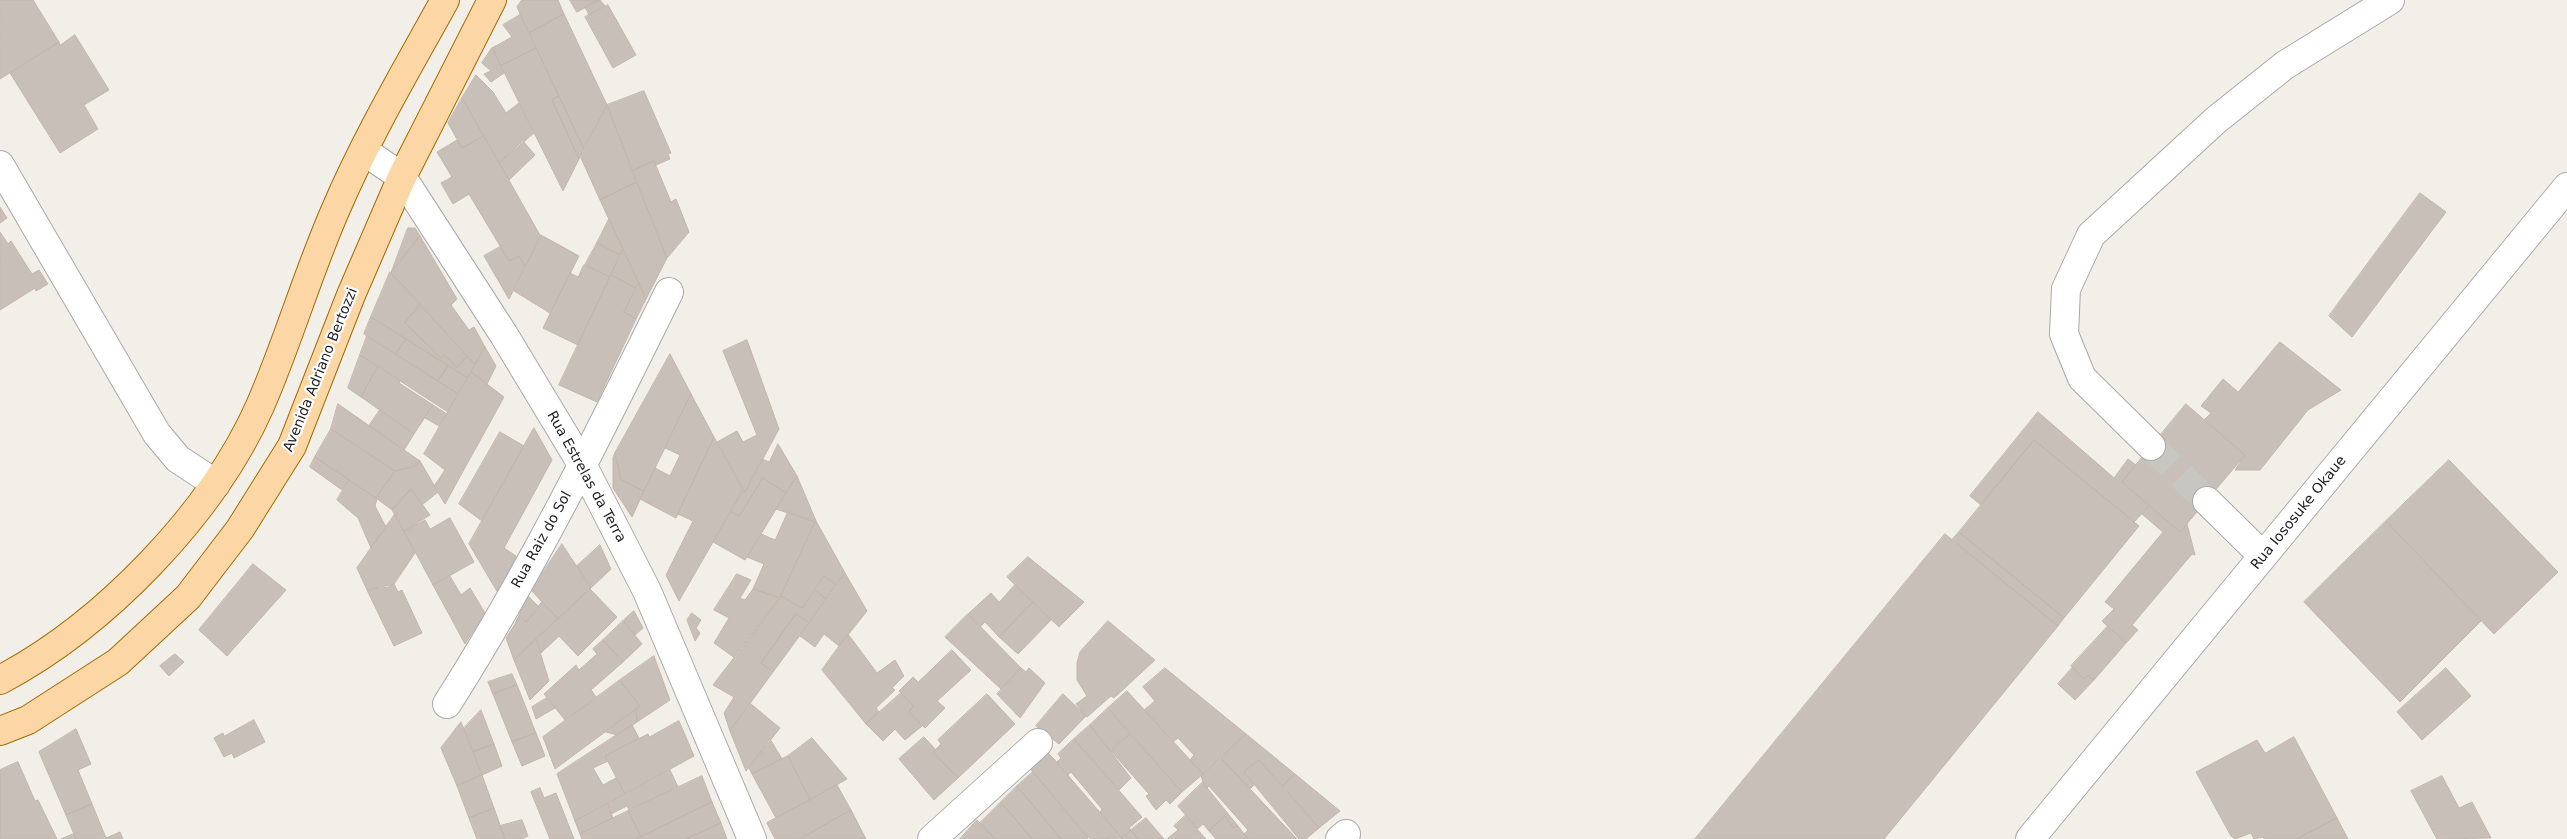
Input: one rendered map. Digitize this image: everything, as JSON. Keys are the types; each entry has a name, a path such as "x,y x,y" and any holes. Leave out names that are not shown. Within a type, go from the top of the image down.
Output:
{"main road":[{"path":"0,680 31,664 86,625 152,562 216,484 259,407 335,210 364,151 446,0"},
{"name":"Avenida Adriano Bertozzi","path":"0,731 28,720 118,662 188,597 240,529 292,446 351,295 402,177 492,0"}],"street":[{"path":"2151,446 2082,378 2064,334 2066,289 2091,234 2216,120 2285,65 2390,0"},
{"name":"Rua Estrelas da Terra","path":"364,151 402,177 504,335 583,466 647,591 752,839"},
{"path":"0,165 157,434 178,459 216,484"},
{"name":"Rua Iososuke Okaue","path":"2030,839 2567,187"},
{"name":"Rua Raiz do Sol","path":"447,704 479,654 583,466 669,292"},
{"path":"2207,501 2263,556"},
{"path":"932,839 1038,743"}],"building":[{"path":"0,0 33,0 59,42 0,79"},
{"path":"522,0 558,0 564,14 529,33 517,7"},
{"path":"570,0 600,0 577,12"},
{"path":"600,0 605,6 589,15 585,7"},
{"path":"608,5 636,55 613,68 585,17"},
{"path":"564,14 607,105 584,149 529,33"},
{"path":"520,15 536,48 501,66 492,48 512,37 503,25"},
{"path":"75,35 109,90 84,105 98,129 60,153 10,73 59,42 60,45"},
{"path":"492,48 504,73 491,82 484,74 491,71 482,63"},
{"path":"536,48 559,96 552,100 579,159 563,191 501,66"},
{"path":"476,75 493,92 506,113 519,103 534,133 499,163 462,98"},
{"path":"644,91 671,153 668,154 670,159 656,165 654,161 632,171 607,105"},
{"path":"559,96 584,149 579,159 552,100"},
{"path":"462,98 484,136 462,148 448,123"},
{"path":"607,105 637,182 600,200 581,158"},
{"path":"484,136 541,237 525,267 519,256 509,261 469,194 453,204 441,183 452,177 437,152 457,140 462,148"},
{"path":"523,141 535,155 509,180 499,163"},
{"path":"654,161 671,202 676,199 689,232 667,258 632,171"},
{"path":"637,182 667,258 646,299 600,200"},
{"path":"2420,193 2446,212 2352,337 2329,316"},
{"path":"0,207 7,218 0,223"},
{"path":"609,219 623,249 620,255 597,243"},
{"path":"408,228 415,228 420,236 391,273"},
{"path":"0,232 8,244 11,241 32,274 39,270 48,284 36,291 35,288 0,310"},
{"path":"541,235 579,256 550,313 514,291"},
{"path":"420,236 457,299 451,305 469,330 474,327 485,347 475,365 391,273"},
{"path":"597,243 620,255 610,277 585,265"},
{"path":"500,247 509,261 519,256 525,267 509,299 484,256"},
{"path":"623,249 639,283 636,288 611,275"},
{"path":"584,265 610,277 578,345 543,328 570,273 578,277"},
{"path":"390,272 420,304 405,323 441,358 444,354 457,368 467,356 475,365 468,378 371,317"},
{"path":"611,275 636,288 624,312 636,319 597,402 559,385"},
{"path":"639,283 646,299 636,319 624,312"},
{"path":"420,304 467,356 457,368 444,354 441,358 405,323"},
{"path":"371,317 406,339 396,354 364,334"},
{"path":"367,336 458,394 448,412 360,355"},
{"path":"406,339 448,366 438,381 396,354"},
{"path":"747,340 779,429 745,492 717,442 737,431 743,442 757,435 723,351"},
{"path":"2280,342 2341,390 2308,410 2260,470 2235,470 2245,455 2204,420 2211,413 2201,406 2223,379 2238,392"},
{"path":"485,347 496,366 487,384 471,372"},
{"path":"670,354 691,394 644,491 621,480 615,453"},
{"path":"360,355 378,366 361,397 348,388"},
{"path":"378,366 400,380 399,383 433,405 414,434 361,397"},
{"path":"448,366 468,378 458,394 438,381"},
{"path":"471,372 504,397 445,504 434,486 445,470 424,454"},
{"path":"691,394 714,437 676,518 640,499 655,468 670,476 680,455 665,448"},
{"path":"338,404 420,461 416,466 395,471 331,429"},
{"path":"2186,404 2245,455 2180,532 2122,482"},
{"path":"433,405 447,414 439,426 425,418"},
{"path":"380,410 414,434 404,450 369,426"},
{"path":"2038,412 2114,478 2128,459 2136,465 2122,482 2149,506 2134,522 2034,440 1981,505 1970,496"},
{"path":"534,428 552,460 504,548 516,556 498,593 469,544"},
{"path":"331,429 395,471 376,498 315,457"},
{"path":"500,432 524,446 482,521 459,504"},
{"path":"714,437 743,490 679,601 666,575 693,521 678,514"},
{"path":"2034,440 2139,526 2064,618 1959,532"},
{"path":"778,444 797,476 786,493 763,478 739,516 730,511 743,490 745,492 762,459 769,462"},
{"path":"615,453 621,480 644,491 632,517 613,488 613,458"},
{"path":"315,457 349,480 342,490 310,467"},
{"path":"2449,460 2558,572 2494,634 2386,521"},
{"path":"420,461 438,492 422,505 411,489 392,510 376,498 395,471 416,466"},
{"path":"797,476 816,521 815,522 776,509"},
{"path":"763,478 786,493 745,560 713,542 730,511 739,516"},
{"path":"349,480 377,499 375,506 386,527 371,548 358,518 337,500"},
{"path":"411,489 430,515 404,531 392,510"},
{"path":"2149,506 2180,532 2187,524 2195,555 2192,554 2132,625 2138,630 2126,643 2102,621 2114,609 2105,602 2163,532 2142,514"},
{"path":"788,512 815,522 780,598 753,589 764,564 747,557 761,534 775,540"},
{"path":"395,514 415,553 394,584 367,590 357,568"},
{"path":"450,518 474,562 433,585 404,531 425,520 430,529"},
{"path":"816,521 845,573 836,585 824,576 802,608 781,596"},
{"path":"2386,521 2481,621 2400,702 2304,602"},
{"path":"1959,532 2064,618 2058,626 1952,540"},
{"path":"1945,534 2058,626 1884,839 1695,839"},
{"path":"562,544 591,588 558,619 531,590"},
{"path":"600,545 611,569 591,588 577,566"},
{"path":"1028,557 1084,602 1059,627 1007,577"},
{"path":"253,564 286,590 227,656 199,630"},
{"path":"845,573 867,611 839,646 824,634 815,647 800,636"},
{"path":"737,574 751,580 740,598 745,600 753,589 780,598 735,658 714,643 729,618 714,610"},
{"path":"450,576 461,595 470,588 485,613 465,644 433,585"},
{"path":"824,576 836,585 826,599 815,590"},
{"path":"394,584 398,592 402,590 422,633 394,646 367,590 388,587"},
{"path":"1015,585 1033,602 999,637 985,622 981,626 968,614 991,593 999,602"},
{"path":"590,589 617,617 578,656 559,636 541,653 536,639"},
{"path":"815,590 826,599 809,623 796,614 761,663 773,672 730,731 724,713 734,697 713,685 781,596 802,608"},
{"path":"528,596 539,607 526,622 520,616 516,622"},
{"path":"542,602 558,619 514,660 506,638 520,616 526,622"},
{"path":"1033,602 1051,620 1018,654 999,637"},
{"path":"634,611 643,628 635,635 623,621"},
{"path":"692,613 701,620 696,628 700,633 695,641 687,620"},
{"path":"796,614 809,623 773,672 761,663"},
{"path":"968,614 1021,668 1001,689 945,637"},
{"path":"623,621 642,644 623,662 603,640"},
{"path":"1108,621 1155,660 1114,698 1111,696 1087,717 1076,704 1087,696 1077,680 1077,663 1080,652"},
{"path":"2108,626 2126,643 2094,680 2088,675 2084,679 2071,666"},
{"path":"848,634 877,673 895,660 904,676 892,688 895,690 876,708 879,712 866,724 822,670"},
{"path":"536,639 549,681 530,700 514,660"},
{"path":"603,640 623,662 591,690 597,698 565,720 544,694 576,665 579,670 597,654 593,649"},
{"path":"952,650 971,670 937,701 945,708 925,728 909,712 913,706 899,691 913,677 918,682"},
{"path":"175,654 184,662 169,676 160,666"},
{"path":"654,656 670,700 637,722 636,709 640,706 620,680"},
{"path":"1021,668 1026,672 1029,668 1045,683 1020,718 997,694"},
{"path":"1165,668 1246,734 1203,774 1190,760 1194,755 1178,738 1173,742 1144,710 1155,701 1143,687"},
{"path":"2072,668 2084,679 2088,675 2094,680 2075,700 2058,684"},
{"path":"2446,668 2471,696 2422,740 2397,712"},
{"path":"512,674 517,685 493,694 488,682"},
{"path":"620,680 640,706 555,769 543,737"},
{"path":"517,685 536,733 512,742 493,694"},
{"path":"1127,691 1203,774 1182,792 1108,708"},
{"path":"901,693 913,706 909,712 922,726 905,740 895,729 883,741 866,724"},
{"path":"987,694 1015,724 958,778 933,752 941,744 938,740"},
{"path":"1063,694 1086,716 1059,744 1036,726"},
{"path":"547,698 555,708 536,719 532,707"},
{"path":"751,704 780,728 746,771 730,731"},
{"path":"1108,708 1130,734 1111,752 1090,725"},
{"path":"636,709 637,722 617,735 606,732"},
{"path":"481,710 494,744 473,752 464,728"},
{"path":"254,720 265,742 234,758 232,753 224,757 214,738 223,733 224,736"},
{"path":"679,721 694,756 625,794 605,756 648,734 649,737"},
{"path":"461,722 482,775 457,786 441,748"},
{"path":"632,725 639,738 605,756 608,761 593,768 603,785 616,778 625,794 575,821 557,774"},
{"path":"1090,725 1131,778 1119,790 1074,739"},
{"path":"76,729 91,764 78,770 92,804 66,815 39,752"},
{"path":"536,733 545,756 522,766 512,742"},
{"path":"1130,734 1182,792 1170,804 1166,800 1156,810 1146,796 1149,794 1111,751"},
{"path":"1246,734 1295,774 1283,786 1259,760 1244,772 1254,785 1250,789 1221,758"},
{"path":"924,737 936,750 933,752 958,778 934,800 899,759"},
{"path":"2294,737 2337,818 2297,839 2264,839 2263,837 2254,839 2251,833 2235,839 2231,836 2196,772 2257,740 2265,753"},
{"path":"812,738 847,779 810,800 788,756"},
{"path":"770,739 782,759 752,774 749,768"},
{"path":"1074,739 1142,817 1129,828 1131,830 1122,838 1100,812 1102,809 1071,772 1068,775 1057,762 1061,758 1058,754"},
{"path":"494,744 502,766 482,775 473,752"},
{"path":"1045,750 1122,838 1091,839 1087,836 1028,766"},
{"path":"788,756 810,800 776,818 752,774"},
{"path":"1221,758 1297,839 1248,839 1244,834 1248,830 1209,786 1207,788 1201,776"},
{"path":"1259,760 1319,828 1306,839 1299,839 1244,772"},
{"path":"18,762 35,801 38,800 57,839 0,839 0,770"},
{"path":"670,770 678,787 629,810 627,806 611,814 608,804"},
{"path":"1033,772 1088,838 1061,839 1017,786"},
{"path":"1295,774 1340,811 1319,828 1283,786"},
{"path":"482,775 494,808 469,818 457,786"},
{"path":"702,776 712,802 641,837 628,811"},
{"path":"2442,776 2459,808 2472,802 2491,838 2437,839 2411,791"},
{"path":"1203,782 1238,826 1233,828 1225,816 1209,831 1203,824 1197,829 1178,806"},
{"path":"837,785 851,810 800,839 775,839 767,823"},
{"path":"1017,786 1061,839 1032,839 1001,802"},
{"path":"540,788 544,798 556,793 574,839 550,839 531,792"},
{"path":"712,802 721,823 686,839 636,839"},
{"path":"1001,802 1032,839 995,839 980,823"},
{"path":"92,804 106,838 120,832 123,839 76,839 66,815"},
{"path":"608,804 613,818 580,834 575,821"},
{"path":"494,808 505,839 477,839 469,818"},
{"path":"851,810 866,839 800,839"},
{"path":"628,811 641,837 636,839 582,839 580,834"},
{"path":"1186,815 1206,839 1167,839 1178,830 1174,826"},
{"path":"1225,816 1233,828 1238,826 1248,839 1216,839 1209,831"},
{"path":"1146,818 1164,839 1138,839 1131,830"},
{"path":"2337,818 2348,839 2297,839"},
{"path":"522,820 528,836 522,839 505,839 500,826"},
{"path":"977,820 980,823 995,839 960,839"},
{"path":"721,823 727,839 686,839"},
{"path":"1131,830 1138,839 1121,839 1122,838"},
{"path":"74,834 76,839 61,839"}],"tunnel":[{"path":"2151,446 2207,501"}]}
